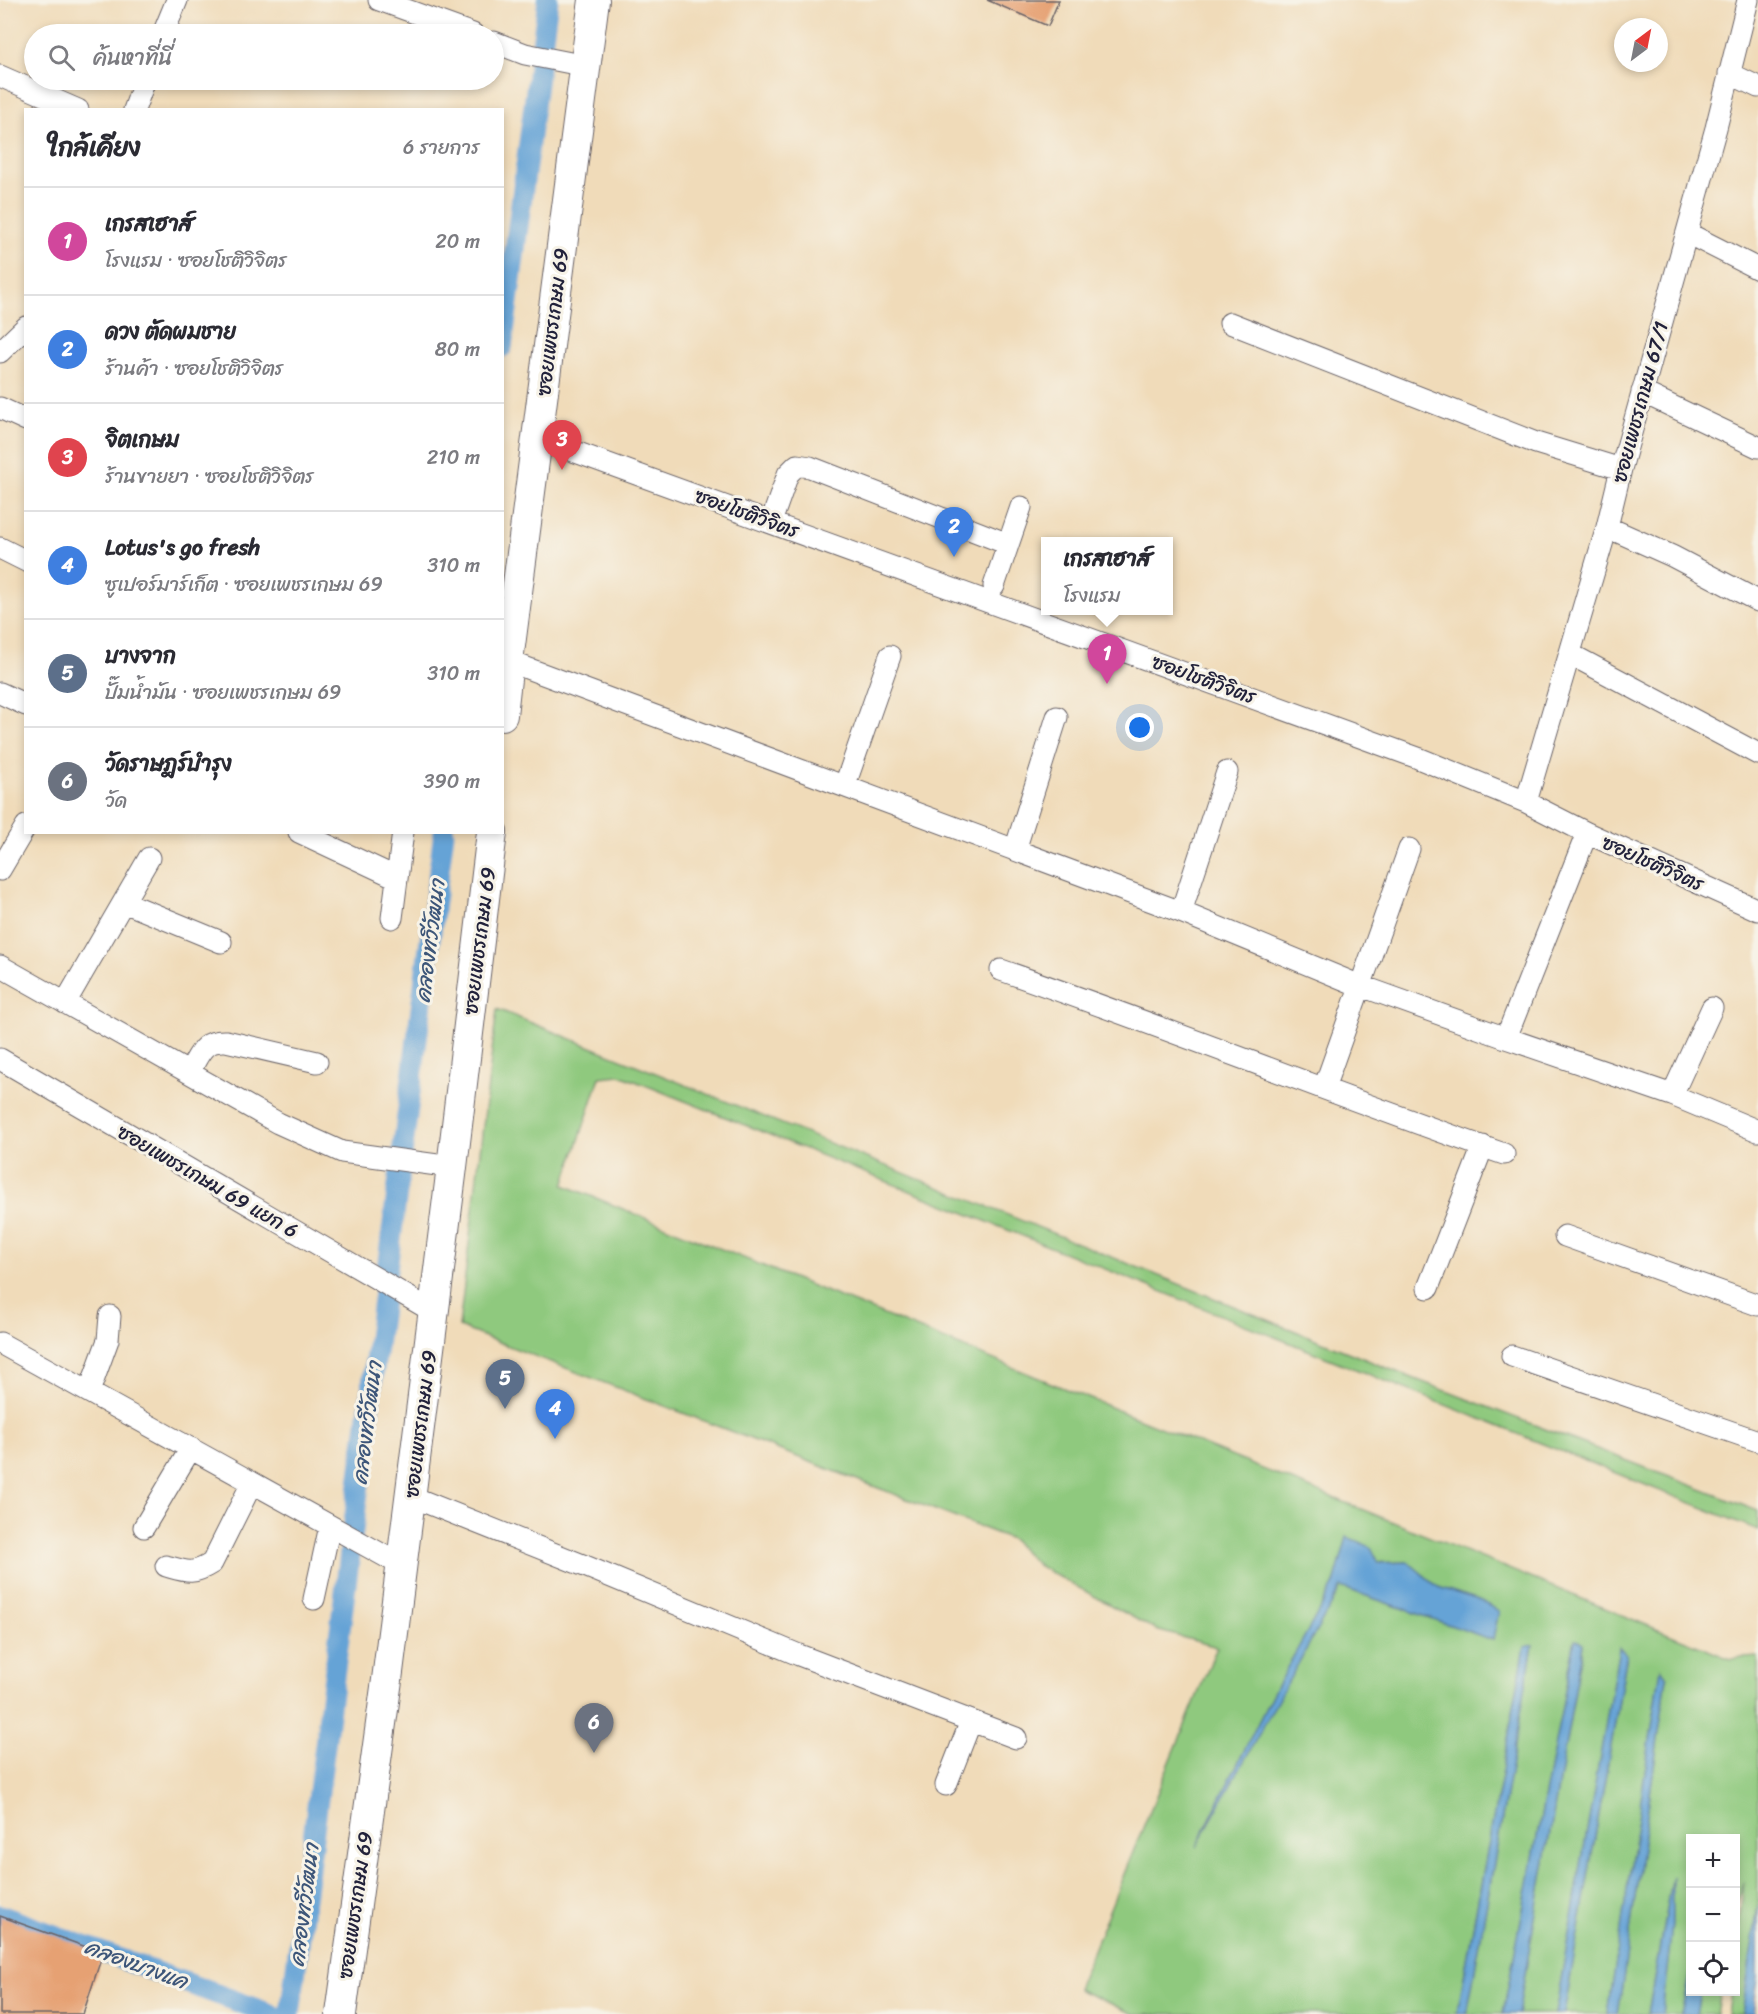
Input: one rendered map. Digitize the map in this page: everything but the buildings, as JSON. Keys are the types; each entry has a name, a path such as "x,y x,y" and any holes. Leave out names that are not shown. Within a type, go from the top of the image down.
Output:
{"main road":[{"name":"ซอยเพชรเกษม 69","path":"504,697 508,661 511,575 537,438 576,64 594,0"},
{"name":"ซอยเพชรเกษม 69","path":"342,2000 387,1680 391,1560 410,1497 425,1307 441,1166 492,834"}],"street":[{"path":"167,24 177,0"},
{"path":"379,0 445,24"},
{"name":"ซอยเพชรเกษม 67/1","path":"1526,801 1608,527 1621,469 1749,0"},
{"path":"504,46 525,54 576,64"},
{"path":"1729,73 1758,87"},
{"path":"0,76 24,86"},
{"path":"32,90 73,108"},
{"path":"135,108 142,90"},
{"path":"1687,233 1758,269"},
{"path":"1230,323 1536,443 1621,469"},
{"path":"0,352 24,329"},
{"path":"1642,392 1758,447"},
{"path":"0,408 24,419"},
{"name":"ซอยโชติวิจิตร","path":"537,438 1396,750 1526,801 1587,833 1758,910"},
{"path":"771,522 788,474 796,465 810,466 1008,544"},
{"path":"994,586 1021,507"},
{"path":"1608,527 1672,556 1758,601"},
{"path":"0,549 24,560"},
{"path":"1570,654 1758,754"},
{"path":"845,785 890,656"},
{"path":"508,661 1181,912 1360,985 1672,1095 1758,1131"},
{"path":"0,693 24,704"},
{"path":"1015,849 1057,717"},
{"path":"1181,912 1227,772"},
{"path":"0,870 24,829"},
{"path":"1506,1038 1587,833"},
{"path":"303,834 397,878"},
{"path":"392,918 403,834"},
{"path":"1324,1088 1409,849"},
{"path":"65,1003 149,858"},
{"path":"124,903 221,942"},
{"path":"0,966 278,1123 342,1152 441,1166"},
{"path":"1001,970 1504,1154"},
{"path":"1672,1095 1712,1008"},
{"path":"189,1072 205,1045 214,1040 317,1062"},
{"name":"ซอยเพชรเกษม 69 แยก 6","path":"0,1059 425,1307"},
{"path":"1428,1288 1483,1146"},
{"path":"1565,1236 1758,1305"},
{"path":"89,1392 108,1340 110,1316"},
{"path":"0,1342 391,1560"},
{"path":"1512,1356 1758,1441"},
{"path":"144,1527 190,1448"},
{"path":"166,1566 189,1572 200,1570 212,1563 252,1483"},
{"path":"410,1497 585,1566 799,1655 1016,1738"},
{"path":"314,1599 332,1527"},
{"path":"946,1785 971,1721"}],"green space":[{"path":"497,1009 1402,1374 1758,1511 1758,1530 620,1075 600,1077 564,1185 1730,1659 1758,1657 1758,1906 1742,2014 1727,2014 1729,1996 1740,1996 1740,1916 1744,1882 1740,1894 1740,1834 1686,1834 1686,1991 1681,2014 1662,2014 1672,1925 1671,1881 1648,2014 1618,2014 1667,1677 1661,1669 1608,2014 1564,2014 1627,1654 1619,1649 1555,2014 1518,2014 1583,1645 1575,1639 1503,2014 1467,2014 1533,1645 1525,1647 1457,2014 1134,2014 1077,1989 1217,1647 1156,1630 1039,1566 1011,1539 459,1327","holes":["1408,1562 1438,1587 1482,1601 1493,1640 1341,1587 1205,1829 1273,1693 1334,1584 1341,1563"]},
{"path":"1699,1996 1719,1996 1716,2014 1696,2014"}],"water":[{"path":"1347,1537 1371,1547 1379,1563 1408,1562 1438,1587 1482,1601 1499,1611 1493,1640 1341,1587 1196,1847 1273,1693 1334,1584"},
{"path":"1575,1639 1583,1644 1518,2014 1503,2014"},
{"path":"1533,1645 1467,2014 1457,2014 1525,1647"},
{"path":"1619,1648 1627,1654 1564,2014 1555,2014"},
{"path":"1661,1668 1667,1677 1618,2014 1608,2014"},
{"path":"1672,1876 1672,1925 1662,2014 1648,2014"},
{"path":"1758,1906 1758,1977 1753,2014 1742,2014"},
{"path":"1686,1991 1686,1996 1699,1996 1696,2014 1681,2014"}],"waterway":[{"name":"คลองทวีวัฒนา","path":"504,332 548,0"},
{"name":"คลองทวีวัฒนา","path":"290,2014 444,834"},
{"name":"คลองบางแค","path":"0,1915 271,2014"}],"place":[{"name":"จิตเกษม","path":"562,470"},
{"name":"ดวง ตัดผมชาย","path":"954,557"},
{"name":"เกรสเฮาส์","path":"1107,684"},
{"name":"บางจาก","path":"505,1409"},
{"name":"Lotus's go fresh","path":"555,1439"},
{"name":"วัดราษฎร์บำรุง","path":"594,1753"}]}
